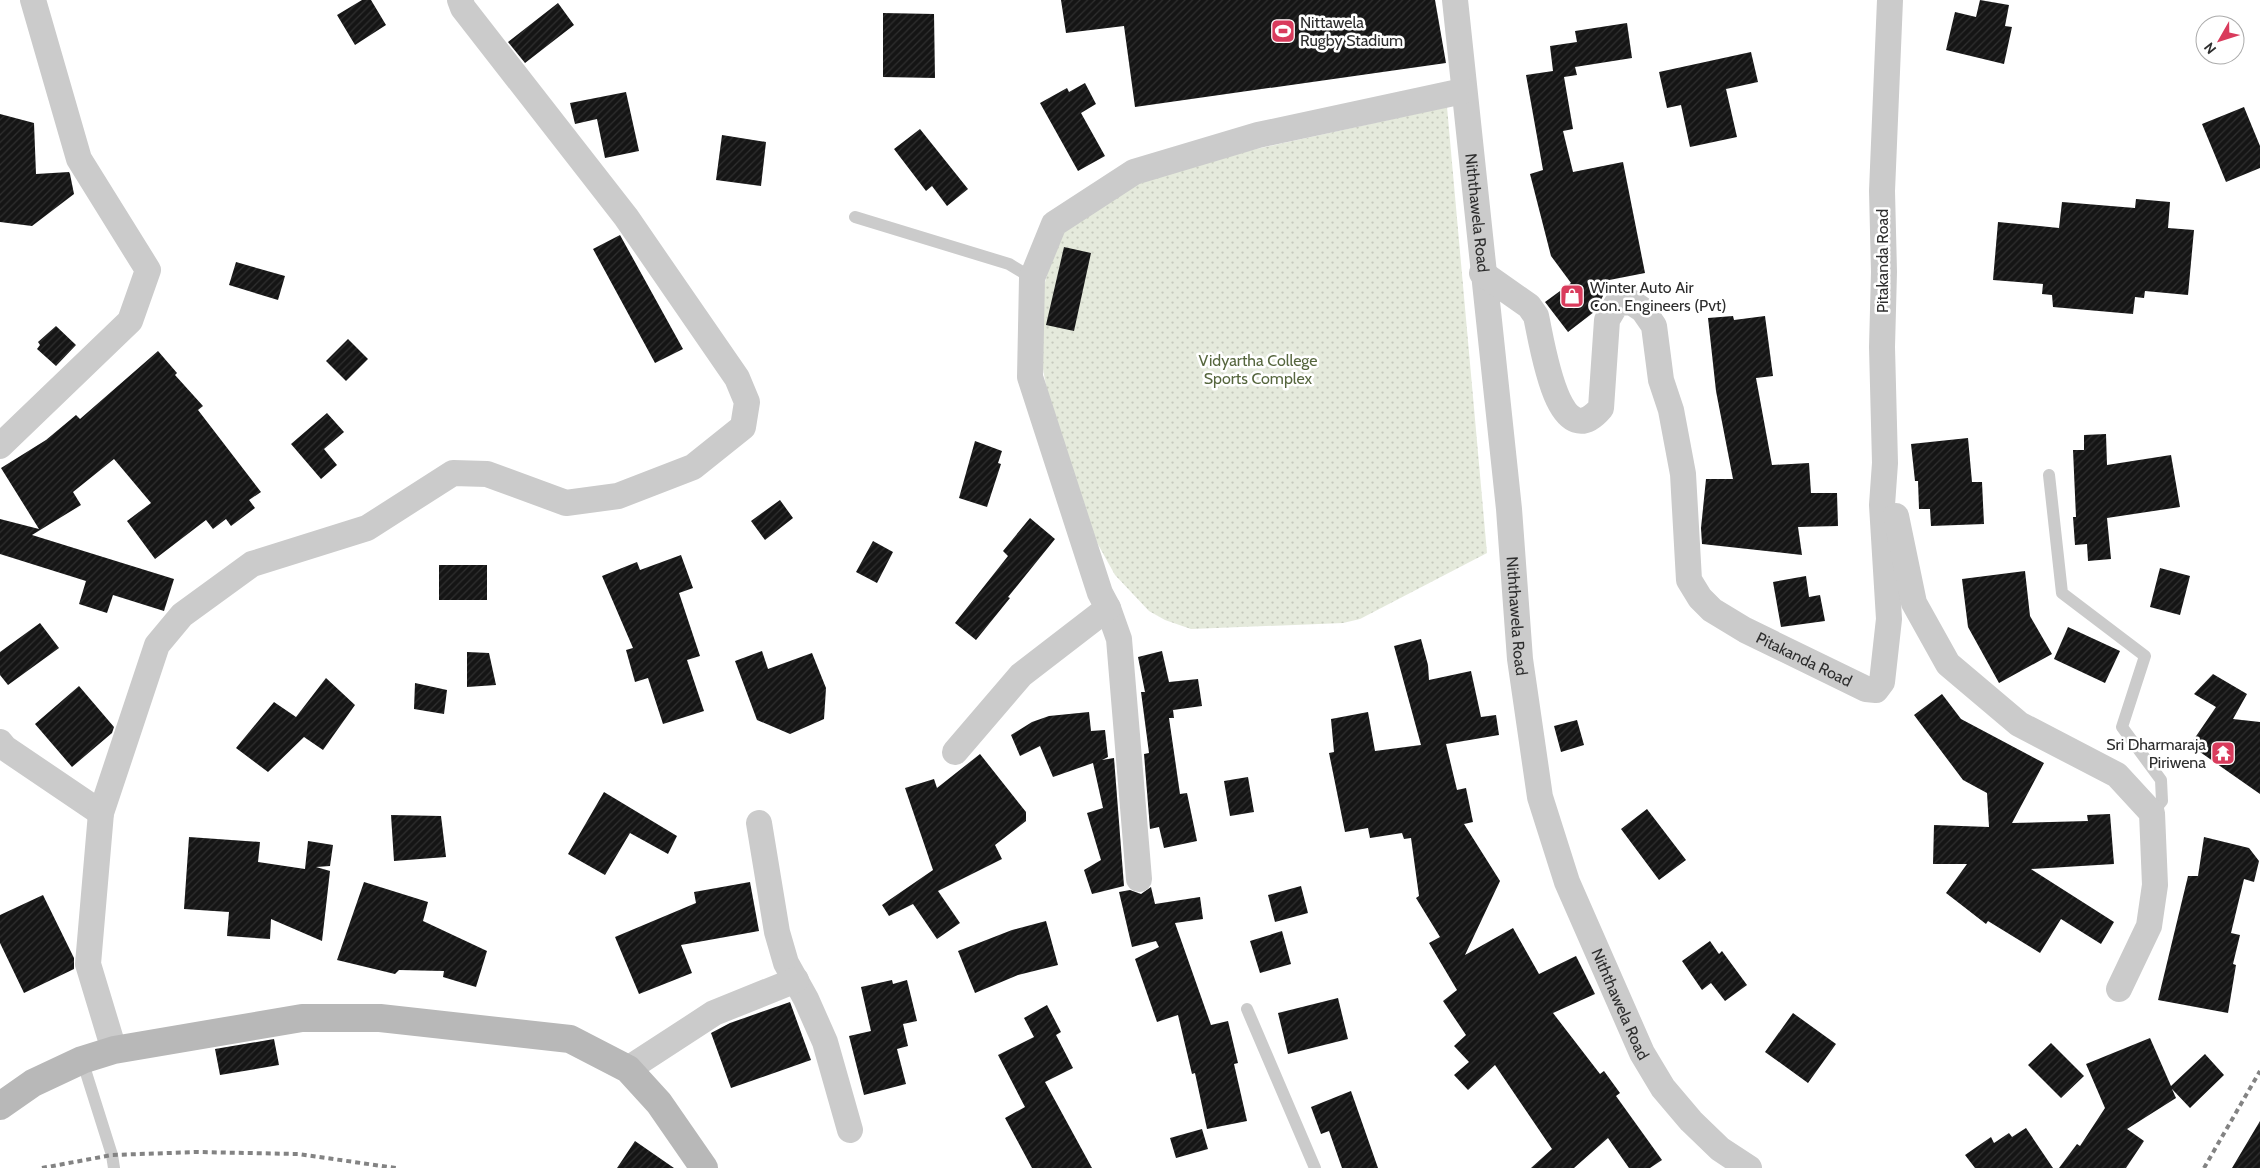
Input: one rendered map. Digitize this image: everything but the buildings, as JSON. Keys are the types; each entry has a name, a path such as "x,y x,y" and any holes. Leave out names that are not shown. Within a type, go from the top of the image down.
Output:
{"street":[{"path":"0,446 130,321 148,270 79,160 33,0"},
{"path":"114,1050 88,964 101,813 157,645 182,615 252,564 367,528 453,473 486,474 566,503 618,496 693,467 742,427 747,402 737,378 626,217 463,8 460,0"},
{"name":"Niththawela Road","path":"1455,0 1482,273 1509,509 1520,659 1540,796 1551,837 1567,882 1642,1054 1663,1088 1690,1121 1720,1149 1749,1168"},
{"name":"Pitakanda Road","path":"1482,273 1530,306 1536,316 1558,403 1568,416 1575,421 1584,422 1592,418 1601,408 1607,320 1617,304 1631,302 1643,310 1654,326 1661,380 1671,410 1683,474 1689,580 1700,598 1712,610 1745,630 1866,689 1876,690 1882,682 1888,618 1882,505 1885,463 1882,347 1884,272 1882,191 1890,0"},
{"path":"1139,879 1119,639 1108,608 1100,593 1030,377 1032,278 1054,224 1134,172 1258,135 1463,91"},
{"path":"1885,463 1914,603 1948,664 2019,724 2117,775 2152,813 2156,885 2149,926 2119,989"},
{"path":"955,752 1021,675 1108,608"},
{"path":"2,747 101,813"},
{"path":"759,823 777,932 786,963 825,1042 850,1130"},
{"path":"628,1069 714,1014 796,980"},
{"path":"0,1106 33,1083 82,1060 114,1050 302,1018 380,1018 570,1039 628,1069 659,1103 704,1168"}],"lane":[{"path":"855,216 1009,264 1032,278"},
{"path":"2050,475 2062,594 2145,656 2122,727 2161,780 2162,801 2152,813"},
{"path":"1247,1010 1315,1168"},
{"path":"82,1060 112,1154 114,1168"}],"green space":[{"name":"Vidyartha College Sports Complex","path":"1447,107 1487,553 1360,619 1343,623 1191,629 1165,620 1149,611 1115,575 1090,530 1057,446 1039,347 1043,290 1055,243 1076,215 1161,170"}],"railway":[{"path":"2204,1168 2260,1071"},
{"path":"42,1168 112,1155 197,1152 298,1154 396,1168"}],"place":[{"name":"Nittawela Rugby Stadium","path":"1283,31"},
{"name":"Winter Auto Air Con. Engineers (Pvt)","path":"1572,296"},
{"name":"Sri Dharmaraja Piriwena","path":"2223,753"}]}
